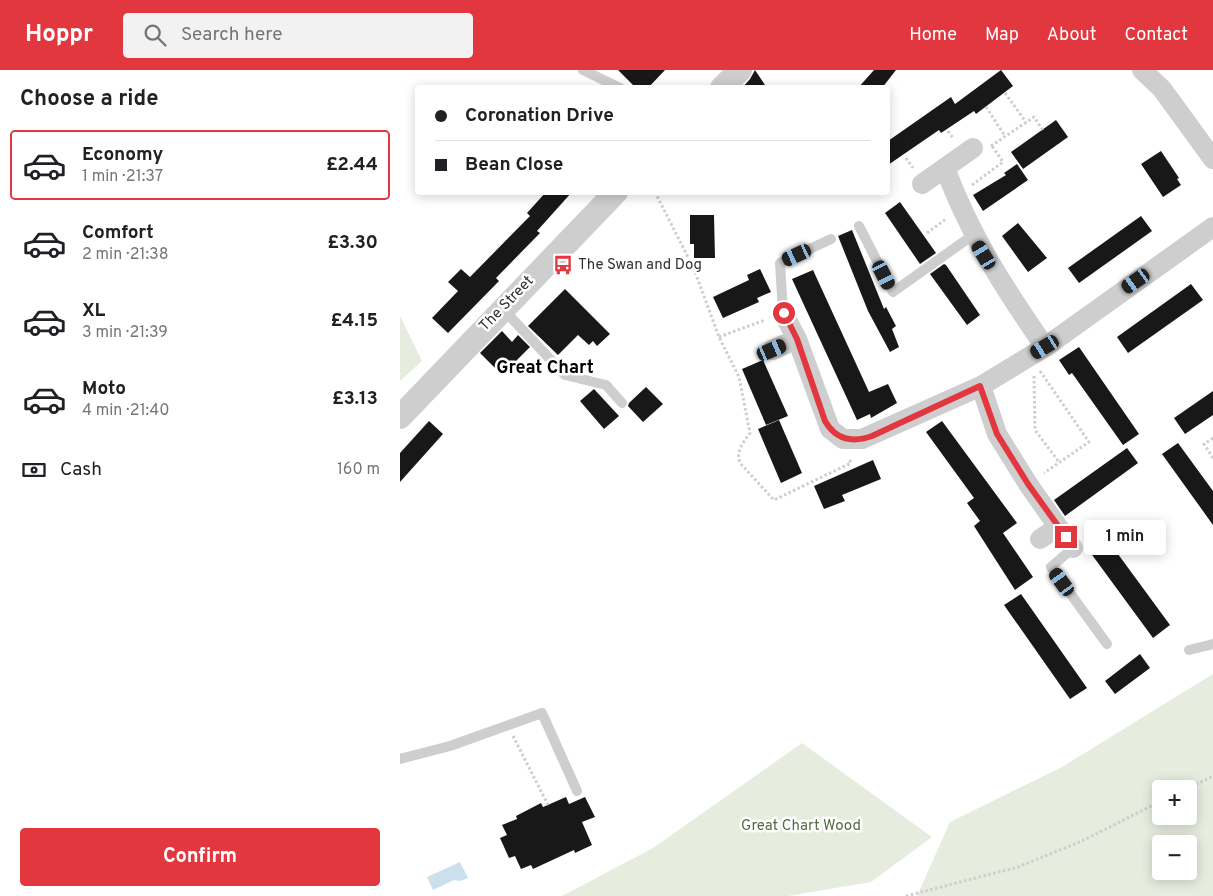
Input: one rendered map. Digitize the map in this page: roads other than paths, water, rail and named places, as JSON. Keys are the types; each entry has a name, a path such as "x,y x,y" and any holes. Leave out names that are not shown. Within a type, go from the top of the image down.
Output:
{"street":[{"path":"725,85 740,70"},
{"path":"1142,70 1162,89 1213,159"},
{"path":"922,184 983,146"},
{"path":"945,168 958,203 973,234 1038,358"},
{"name":"The Street","path":"400,417 613,195"},
{"path":"784,313 797,339 825,421 835,434 843,439 862,439 1038,358 1213,227"},
{"path":"772,350 797,339"},
{"path":"980,386 997,434 1028,484 1073,548"},
{"path":"1040,539 1058,527"}],"lane":[{"path":"583,70 614,85"},
{"path":"859,226 893,292 973,234"},
{"path":"784,313 780,263 831,239"},
{"path":"503,308 564,375 606,385 622,403"},
{"path":"1073,548 1051,567 1107,644"},
{"path":"1189,650 1213,644"},
{"path":"400,759 450,746 542,713 577,791"}],"water":[{"path":"460,862 468,878 460,881 454,880 433,890 427,877"}],"place":[{"name":"The Swan and Dog","path":"563,265"}],"district":[{"name":"Great Chart","path":"545,368"}],"park label":[{"name":"Great Chart Wood","path":"801,826"}]}
